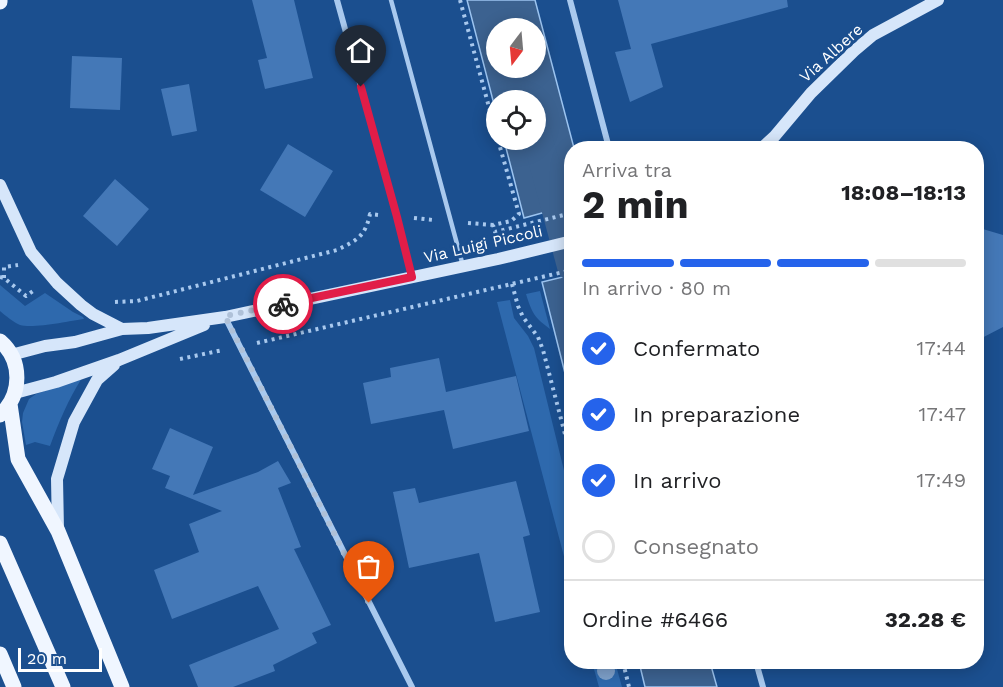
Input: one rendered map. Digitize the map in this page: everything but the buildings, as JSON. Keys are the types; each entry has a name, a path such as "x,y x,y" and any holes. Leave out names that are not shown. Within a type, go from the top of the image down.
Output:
{"main road":[{"path":"0,341 11,355 17,373 17,380 8,404 18,459 58,531 122,687"},
{"path":"0,543 63,687"},
{"path":"0,654 14,687"}],"street":[{"path":"337,0 412,277"},
{"path":"570,0 607,141"},
{"name":"Via Albere","path":"770,141 811,93 873,35 938,0"},
{"path":"0,185 31,252 57,283 93,314 122,329"},
{"name":"Via Luigi Piccoli","path":"11,355 45,346 75,342 122,329 148,328 225,316 564,243"},
{"path":"225,316 412,687"},
{"name":"Via Luigi Piccoli","path":"8,404 56,381 120,360 225,316"},
{"path":"58,531 57,479 74,422 97,380 120,360"},
{"path":"758,669 763,687"}],"lane":[{"path":"391,0 463,266"}],"path":[{"path":"460,0 486,96"},
{"path":"501,150 519,214 511,221 494,225 495,232 564,215"},
{"path":"138,301 337,250 356,241 365,231 370,214"},
{"path":"172,360 239,347 564,272"},
{"path":"512,284 523,317 543,350 564,430"},
{"path":"625,669 629,687"}],"shaded area":[{"path":"467,0 535,0 540,18 486,18 486,73"},
{"path":"546,42 572,141 564,141 564,207 524,218 507,150 546,150 546,90 490,90 487,78 546,78"},
{"path":"564,277 564,369 542,282"},
{"path":"0,285 25,306 45,293 84,319 42,325 20,325 0,311"},
{"path":"540,291 550,329 534,314 526,294"},
{"path":"510,300 514,318 534,348 564,470 564,556 497,302"},
{"path":"82,378 64,411 50,446 35,442 26,445 22,422 29,399 36,394"},
{"path":"594,669 617,669 622,687 599,687"},
{"path":"641,669 712,669 717,687 645,687"}],"waterway":[{"path":"541,150 564,236"}],"way so far":[{"path":"283,304 225,316 369,603"}],"route":[{"path":"283,304 412,277 361,87"}]}
